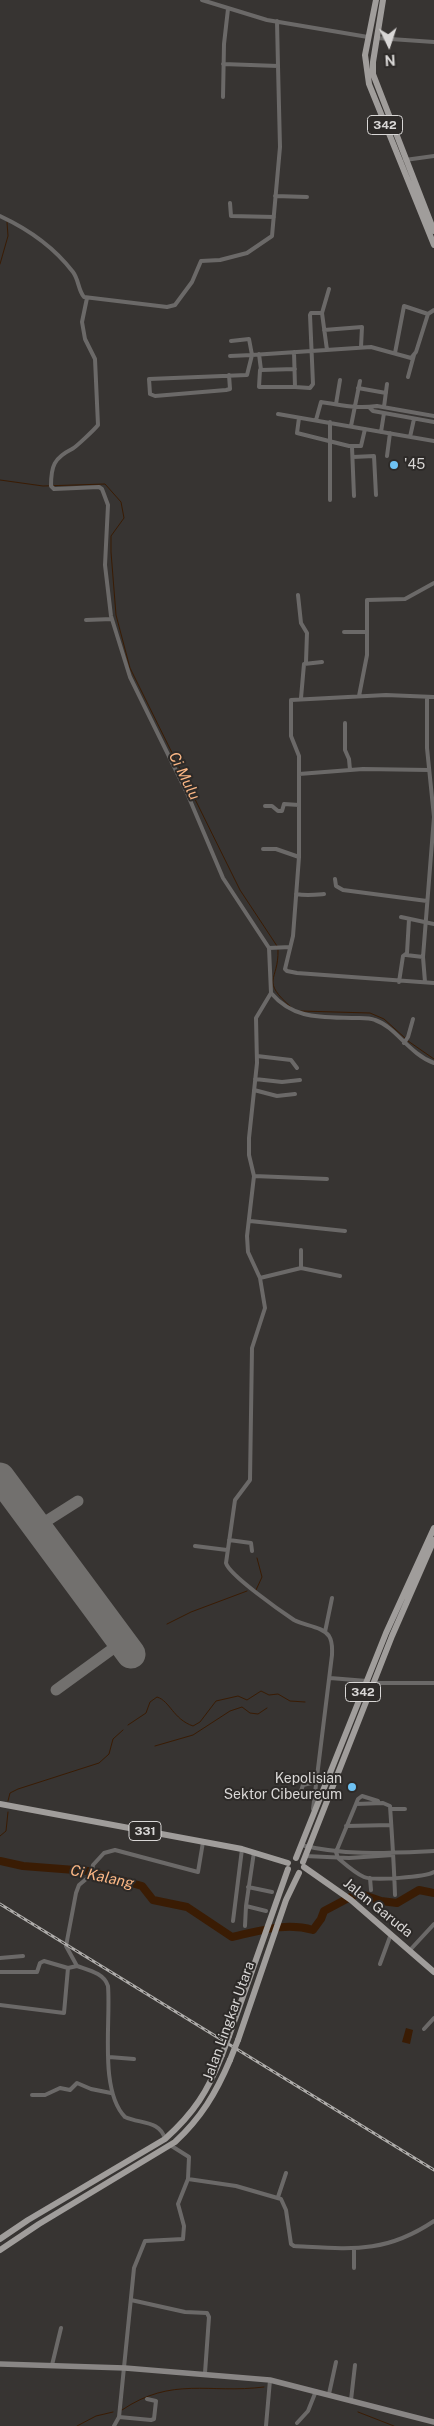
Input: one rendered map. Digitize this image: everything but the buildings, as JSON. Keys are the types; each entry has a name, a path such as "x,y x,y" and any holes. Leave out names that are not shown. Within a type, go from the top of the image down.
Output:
{"main road":[{"name":"342","path":"376,0 368,37 365,64 434,245"},
{"name":"342","path":"383,0 373,62 376,93 434,231"},
{"name":"342","path":"297,1855 434,1528"},
{"name":"342","path":"389,1634 434,1540"},
{"name":"342","path":"303,1865 352,1727"},
{"name":"331","path":"0,1804 242,1849 288,1866"},
{"path":"297,1855 303,1865 292,1873 288,1866 297,1855"},
{"name":"Jalan Garuda","path":"303,1865 344,1894 434,1972"},
{"name":"Jalan Lingkar Utara","path":"0,2250 23,2234 170,2145 191,2127 210,2103 238,2040 281,1916 303,1865"},
{"name":"Jalan Lingkar Utara","path":"0,2239 165,2139 182,2123 203,2097 229,2036 264,1938 268,1914 288,1866"},
{"path":"254,1965 262,1968"},
{"path":"203,2097 210,2103"},
{"path":"124,2163 128,2170"},
{"path":"17,2227 23,2234"}],"street":[{"path":"202,0 228,9 277,21 368,37"},
{"path":"223,98 223,64 228,9"},
{"path":"0,216 23,227 46,243 74,272 81,294 87,298 173,306 192,282 202,261 220,260 247,253 267,241 272,236 280,147 277,21"},
{"path":"376,38 434,42"},
{"path":"223,64 278,66"},
{"path":"405,160 434,156"},
{"path":"275,196 307,198"},
{"path":"230,204 231,216 274,217"},
{"path":"327,350 322,313 330,289"},
{"path":"87,298 82,322 85,339 95,359 98,426 75,448 63,453 55,462 51,484 54,489 99,487 106,496 108,506 105,565 112,619 133,683 187,794 223,878 270,948 271,993 256,1018 257,1056 249,1138 249,1155 254,1176 247,1236 248,1252 260,1278 265,1301 263,1318 253,1339 252,1348 250,1480 235,1500 227,1550 227,1568 250,1588 295,1620 325,1632 332,1644 330,1678 313,1816"},
{"path":"395,353 404,306 428,314"},
{"path":"408,377 428,314 434,310"},
{"path":"259,354 260,387 310,388 313,386 310,351 310,315 311,313 322,313"},
{"path":"324,330 362,327 361,347"},
{"path":"229,375 230,389 226,390 155,396 150,394 149,379 229,375 247,375 252,355 249,339 231,340"},
{"path":"230,356 371,347 411,358 414,356"},
{"path":"294,352 295,387"},
{"path":"260,370 295,369"},
{"path":"336,404 340,380"},
{"path":"351,426 360,381"},
{"path":"384,407 387,384"},
{"path":"358,388 386,393"},
{"path":"316,420 320,402 355,408 384,407 434,416"},
{"path":"370,408 373,411 434,422"},
{"path":"381,432 384,413"},
{"path":"278,414 434,441"},
{"path":"299,418 297,433 352,447 361,446 365,429"},
{"path":"410,437 414,418"},
{"path":"330,422 328,442 330,500"},
{"path":"387,456 390,433"},
{"path":"352,447 354,496"},
{"path":"353,457 374,456 376,495"},
{"path":"360,696 366,664 367,600 407,598 434,583"},
{"path":"298,595 301,623 307,633 306,662 303,666 301,698"},
{"path":"86,620 112,619"},
{"path":"344,632 367,632"},
{"path":"306,662 322,662"},
{"path":"434,697 360,696 291,700 290,736 299,753 299,857 290,947 285,969 288,972 399,982 434,983"},
{"path":"425,982 423,957 433,848 433,802 429,770 427,697"},
{"path":"345,723 345,752 349,759 350,770"},
{"path":"299,774 382,768 429,770"},
{"path":"265,806 272,806 278,811 282,811 284,804 299,805"},
{"path":"264,849 276,849 299,857"},
{"path":"335,879 336,886 342,890 427,901"},
{"path":"296,894 308,896 324,894"},
{"path":"401,917 434,924"},
{"path":"399,982 403,956 406,955 409,919"},
{"path":"270,948 290,947"},
{"path":"406,955 423,957"},
{"path":"271,993 284,1007 304,1013 377,1020 406,1040 422,1058 434,1063"},
{"path":"406,1040 413,1019"},
{"path":"257,1056 291,1060 297,1068"},
{"path":"255,1079 282,1082 300,1080"},
{"path":"254,1090 277,1096 295,1094"},
{"path":"254,1176 327,1179"},
{"path":"250,1221 345,1230"},
{"path":"301,1250 301,1268"},
{"path":"260,1278 301,1268 340,1276"},
{"path":"229,1540 251,1542 252,1551"},
{"path":"195,1546 227,1550"},
{"path":"325,1632 332,1598"},
{"path":"330,1678 371,1682 434,1683"},
{"path":"301,1791 303,1785 316,1782"},
{"path":"337,1854 346,1826 356,1804 383,1803 389,1805 394,1853 395,1895"},
{"path":"390,1809 405,1809"},
{"path":"346,1826 391,1825"},
{"path":"77,1966 66,1946 77,1889 91,1875 93,1865 104,1854 115,1850 198,1872 203,1842"},
{"path":"301,1845 349,1855 434,1850"},
{"path":"233,1921 242,1849"},
{"path":"245,1926 248,1887 254,1852"},
{"path":"303,1865 337,1854"},
{"path":"337,1854 349,1866 370,1878 429,1875 434,1872"},
{"path":"349,1855 349,1866"},
{"path":"370,1878 371,1890"},
{"path":"248,1887 272,1892"},
{"path":"246,1906 268,1914"},
{"path":"410,1950 434,1924"},
{"path":"380,1964 391,1934"},
{"path":"0,1958 23,1956"},
{"path":"0,1972 37,1972 40,1963 44,1961 68,1968 77,1966 99,1974 107,1983 111,2093 125,2117 157,2126 164,2133 165,2139"},
{"path":"0,2005 64,2012 68,1968"},
{"path":"424,2029 434,2018"},
{"path":"109,2057 134,2059"},
{"path":"32,2095 45,2095 60,2088 70,2090 76,2083 111,2093"},
{"path":"114,2426 118,2416 125,2368 134,2268 144,2241 181,2240 184,2238 184,2226 178,2204 188,2179 189,2157 170,2145"},
{"path":"278,2197 286,2173"},
{"path":"188,2179 236,2186 278,2197 282,2200 286,2210 292,2245 354,2249 407,2237 434,2221"},
{"path":"354,2249 354,2268"},
{"path":"131,2300 184,2312 207,2313 205,2373"},
{"path":"52,2365 61,2328"},
{"path":"329,2394 336,2362"},
{"path":"0,2364 205,2373 316,2391 434,2422"},
{"path":"351,2400 354,2365"},
{"path":"266,2426 270,2384"},
{"path":"297,2422 308,2411 316,2391"},
{"path":"118,2416 152,2420 155,2416 156,2401 147,2399"}],"shaded area":[{"path":"406,2028 413,2030 410,2044 402,2042"}],"waterway":[{"path":"0,264 8,236 7,222"},
{"name":"Ci Mulu","path":"0,480 43,486 105,484 121,502 124,518 111,536 111,552 116,615 130,668 240,890 277,946"},
{"name":"Ci Mulu","path":"278,950 273,985 276,991 292,1008"},
{"name":"Ci Mulu","path":"300,1011 370,1013 384,1019 405,1038"},
{"name":"Ci Mulu","path":"408,1041 434,1059"},
{"path":"256,1590 262,1577 257,1558"},
{"path":"167,1624 191,1612 247,1591"},
{"path":"128,1725 146,1713 150,1702 157,1697 165,1702 176,1715 193,1726 200,1722 216,1701 238,1696 247,1700 261,1691 269,1695 278,1694 290,1701 305,1702"},
{"path":"155,1746 193,1735 230,1711 242,1707 250,1713 258,1714 267,1708"},
{"path":"8,1801 10,1793 18,1789 99,1763 109,1754 113,1739 123,1730"},
{"path":"0,1836 6,1831 8,1812"},
{"name":"Ci Kalang","path":"0,1861 23,1866 88,1871 142,1886 153,1900 187,1907 232,1937 282,1927 313,1930 324,1911 358,1893 381,1901 397,1903 419,1890 434,1893"},
{"path":"122,2410 158,2393 174,2390 264,2387"},
{"path":"77,2426 96,2416 113,2412"},
{"path":"358,2412 394,2426"}],"taxiway":[{"path":"37,1527 78,1501"},
{"path":"56,1690 122,1642"}],"runway":[{"path":"0,1477 131,1654"}],"railway":[{"path":"0,1904 434,2170"}],"place":[{"name":"'45","path":"394,465"},
{"name":"Kepolisian Sektor Cibeureum","path":"352,1787"}]}
